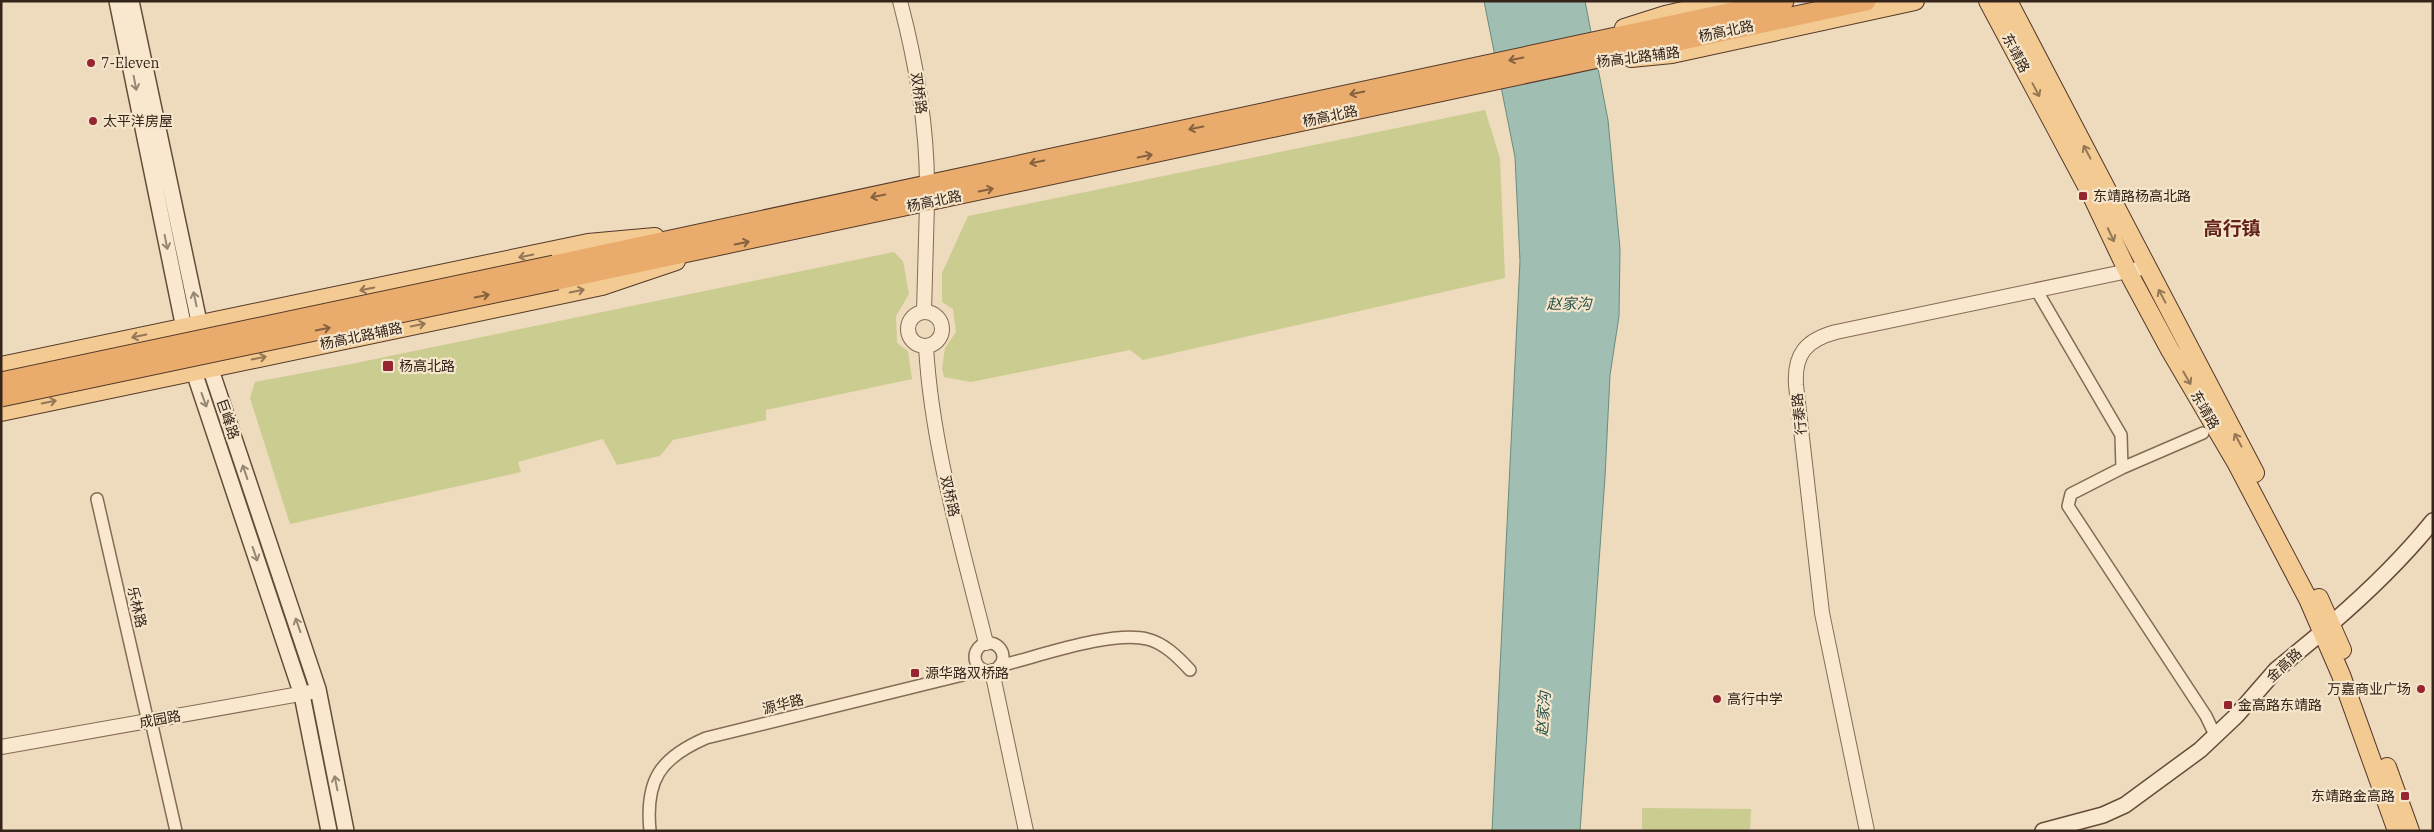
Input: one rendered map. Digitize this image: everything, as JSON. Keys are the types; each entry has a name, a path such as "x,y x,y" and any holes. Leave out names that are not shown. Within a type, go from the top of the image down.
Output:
{"highway":[{"name":"杨高北路","path":"1565,57 1784,1"},
{"name":"杨高北路","path":"1,382 715,240 1565,57 1866,1"},
{"name":"杨高北路","path":"1,397 556,273"}],"main road":[{"name":"巨峰路","path":"117,1 202,370 302,695 329,831"},
{"name":"巨峰路","path":"131,1 192,325"},
{"name":"杨高北路辅路","path":"1565,57 1665,15 1728,1"},
{"name":"杨高北路辅路","path":"1565,57 1672,54 1915,1"},
{"name":"东靖路","path":"1988,1 2090,192 2128,272 2170,350 2241,472 2308,599 2327,628 2341,674 2397,831"},
{"name":"东靖路","path":"2008,1 2147,267 2327,628 2410,831"},
{"path":"1,366 588,243 715,240"},
{"name":"杨高北路辅路","path":"1,412 602,286 715,240"},
{"name":"巨峰路","path":"202,370 318,689 346,831"},
{"name":"金高路","path":"2044,831 2103,815 2125,804 2200,750 2276,670 2361,598 2419,539 2433,521"}],"street":[{"name":"双桥路","path":"900,1 916,68 922,106 927,194 924,312"},
{"name":"行泰路","path":"1867,831 1834,680 1817,575 1796,385 1795,371 1798,359 1813,340 1824,335 2147,267"},
{"path":"2037,291 2121,435 2122,468"},
{"path":"924,312 929,312 938,318 942,328 936,343 926,347 920,346 911,340 908,330 910,320 924,312"},
{"name":"双桥路","path":"926,347 930,397 940,451 986,643"},
{"path":"2203,433 2122,468 2072,494 2068,506 2206,716 2215,735"},
{"name":"乐林路","path":"98,499 176,831"},
{"name":"源华路","path":"650,831 648,813 656,776 668,759 686,747 706,738 992,669 1112,637 1132,636 1149,639 1162,646 1190,670"},
{"path":"986,643 994,644 1001,650 1003,658 992,669 977,664 975,656 978,648 986,643"},
{"path":"992,669 1026,831"},
{"name":"成园路","path":"1,746 302,695 318,689"}],"green space":[{"path":"1485,110 1500,158 1505,278 1143,360 1130,350 971,382 944,377 942,369 945,348 956,332 953,309 942,302 942,273 968,216"},
{"path":"894,252 903,261 909,294 896,316 897,343 908,351 912,379 766,410 766,420 673,440 660,456 617,465 603,439 518,462 521,472 290,524 250,398 255,382"},
{"path":"1642,808 1751,809 1750,831 1642,831"}],"water":[{"name":"赵家沟","path":"1484,1 1585,1 1608,120 1620,249 1619,316 1610,375 1605,477 1580,831 1492,831 1520,261 1515,157"}],"place":[{"name":"7-Eleven","path":"91,63"},
{"name":"太平洋房屋","path":"93,121"},
{"name":"东靖路杨高北路","path":"2083,196"},
{"name":"杨高北路","path":"388,366"},
{"name":"源华路双桥路","path":"915,673"},
{"name":"万嘉商业广场","path":"2421,689"},
{"name":"高行中学","path":"1717,699"},
{"name":"金高路东靖路","path":"2228,705"},
{"name":"东靖路金高路","path":"2405,796"}],"district":[{"name":"高行镇","path":"2232,228"}]}
